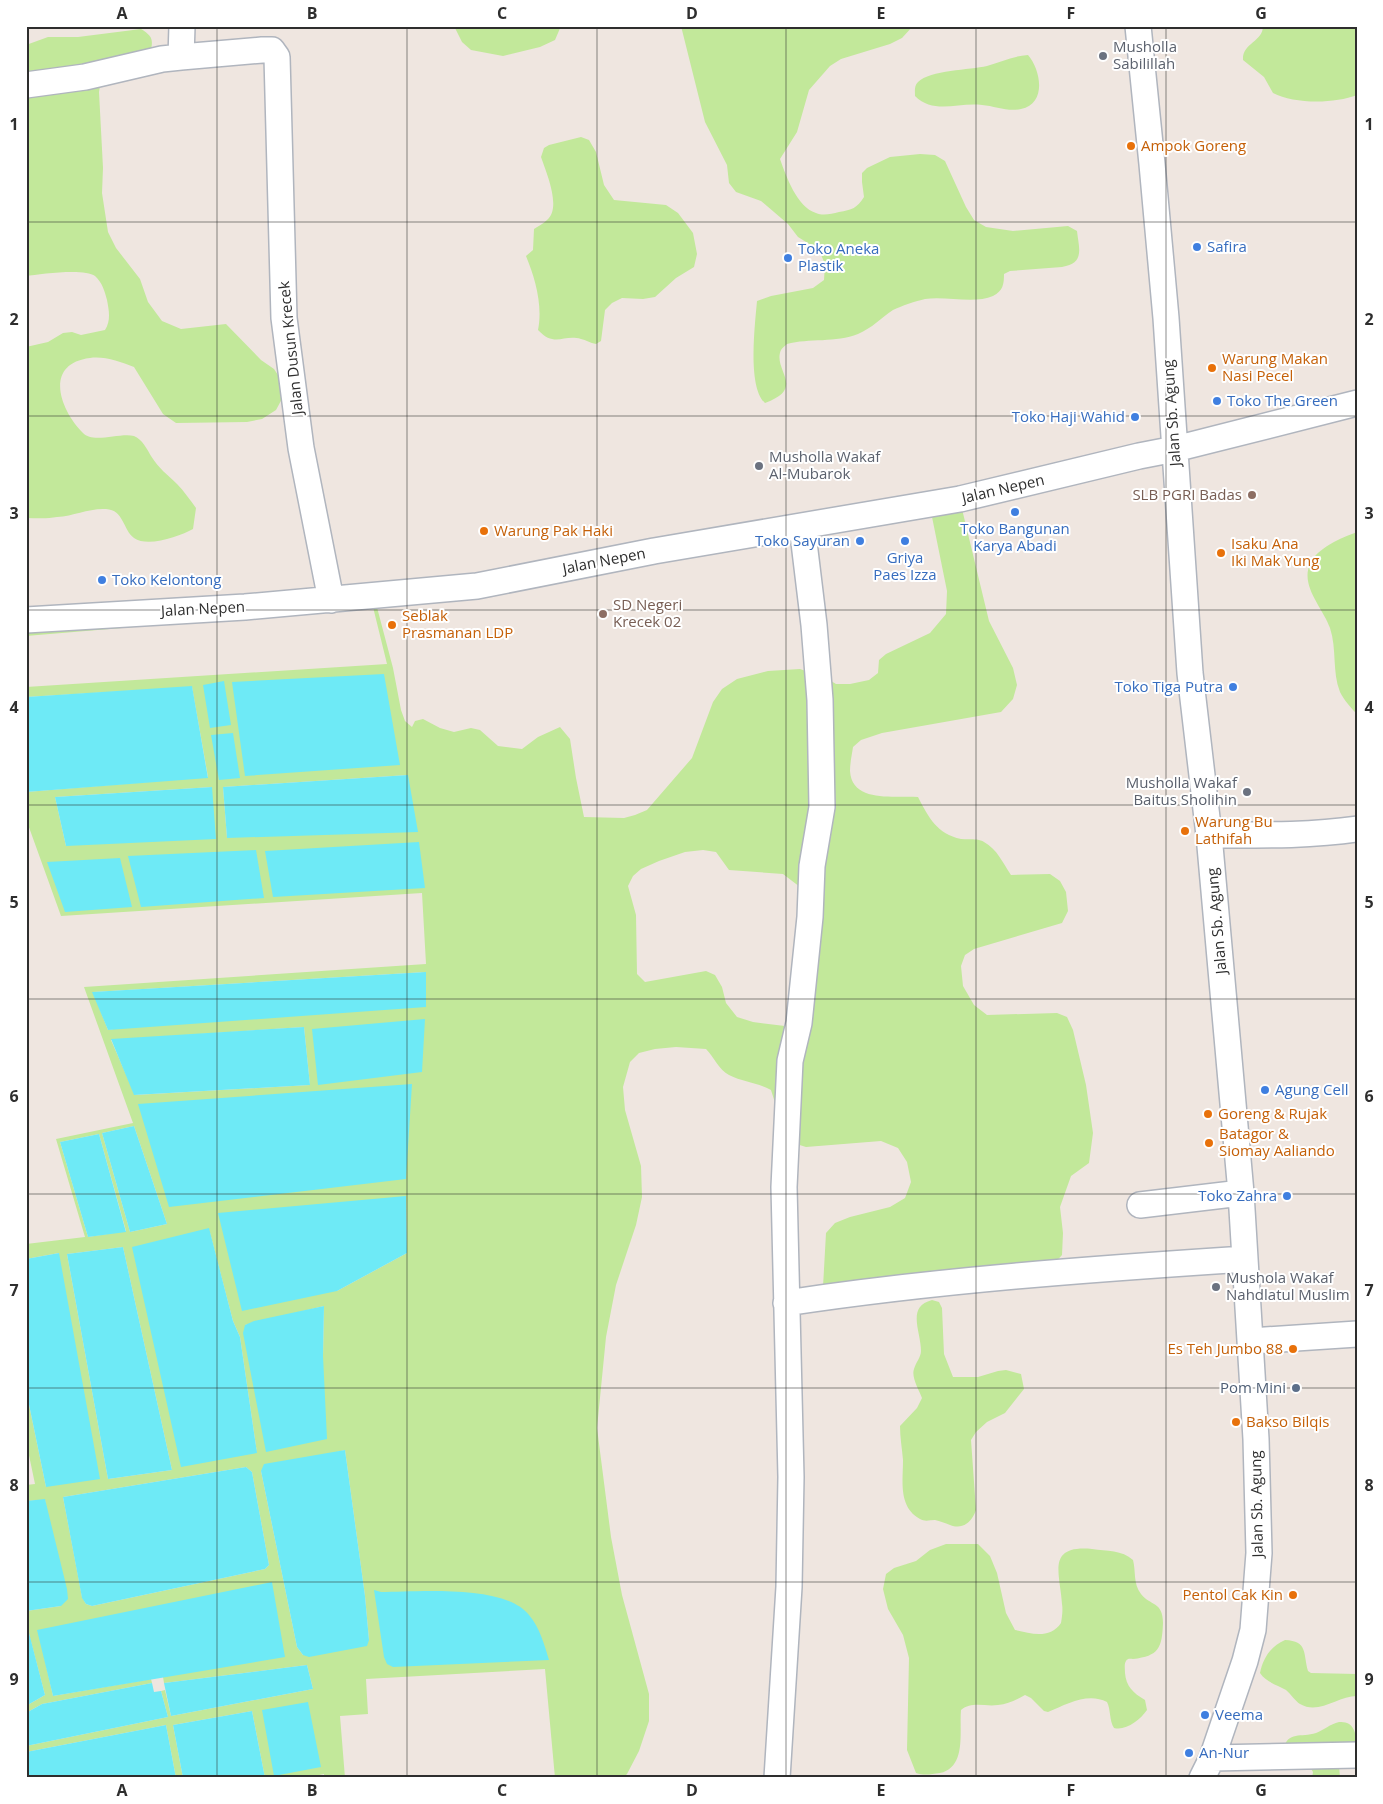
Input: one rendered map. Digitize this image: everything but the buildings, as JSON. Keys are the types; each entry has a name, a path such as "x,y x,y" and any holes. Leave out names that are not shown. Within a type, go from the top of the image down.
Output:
{"street":[{"path":"26,85 85,76 162,59 181,57 182,26"},
{"name":"Jalan Sb. Agung","path":"1138,26 1154,184 1190,673 1209,835 1242,1193 1254,1399 1259,1553 1253,1630 1245,1662 1207,1768"},
{"name":"Jalan Dusun Krecek","path":"181,57 272,50 277,57 284,318 301,448 331,600"},
{"name":"Jalan Nepen","path":"26,620 331,600 477,586 654,551 960,499 1175,449 1357,403"},
{"path":"777,1778 789,1587 791,1477 784,1187 790,1060 800,1023 810,917 812,866 822,807 820,700 814,625 802,526"},
{"path":"1209,835 1275,835 1333,832 1357,828"},
{"path":"1140,1205 1242,1193"},
{"path":"786,1303 1046,1272 1245,1259"},
{"path":"1251,1341 1357,1334"},
{"path":"1207,1768 1357,1755"}],"green space":[{"path":"454,26 561,26 555,40 540,47 503,56 471,50 462,42"},
{"path":"681,26 913,26 902,38 890,44 841,59 830,66 809,90 797,132 780,159 798,198 809,210 819,214 854,208 864,197 862,173 867,168 890,157 920,154 935,155 945,161 974,220 986,227 1013,231 1068,226 1077,231 1079,254 1077,259 1069,265 1062,267 1010,271 1004,274 1001,289 993,296 969,300 925,299 893,310 868,329 850,337 787,344 781,350 779,357 785,378 786,385 784,391 765,403 759,395 754,370 757,301 771,296 813,288 824,280 825,264 819,250 798,237 788,224 761,201 736,192 729,183 727,165 705,122"},
{"path":"1263,26 1357,26 1357,95 1337,100 1314,102 1282,97 1273,93 1264,77 1243,60 1246,50 1260,36"},
{"path":"141,29 152,39 150,55 101,80 99,92 103,168 102,193 108,232 116,248 140,279 148,302 162,321 181,329 226,324 261,360 274,369 282,381 283,397 276,410 262,419 247,422 176,423 163,414 134,367 112,360 90,358 75,362 66,369 61,378 60,389 63,401 68,412 83,433 93,438 128,435 137,437 144,444 157,465 180,487 196,508 193,529 172,538 147,542 134,538 120,517 112,510 94,510 53,518 26,518 26,347 48,342 63,333 72,332 81,335 105,330 109,315 104,290 100,281 95,276 82,272 72,272 26,276 26,45 48,37 78,37"},
{"path":"1028,55 1036,69 1039,86 1038,94 1035,101 1021,109 1011,110 973,105 938,106 922,102 915,96 918,82 931,75 987,66"},
{"path":"581,137 589,140 596,152 604,185 614,200 666,205 678,213 693,233 697,254 694,267 676,278 655,297 643,299 622,298 612,303 605,310 601,341 596,344 583,339 549,338 538,330 539,301 526,256 533,250 534,229 547,220 553,207 552,190 541,157 544,148"},
{"path":"962,509 989,621 1013,668 1017,685 1013,699 1001,712 882,733 861,740 853,747 850,771 853,782 858,789 867,793 887,797 918,797 930,818 940,829 953,837 979,840 989,845 1011,875 1050,874 1060,881 1066,892 1068,911 1062,923 974,949 965,955 961,966 963,986 974,1005 987,1015 1057,1013 1067,1017 1073,1030 1086,1085 1093,1133 1089,1163 1071,1176 1060,1207 1063,1233 1062,1255 1053,1265 823,1287 826,1233 835,1223 850,1217 890,1207 905,1198 911,1182 907,1162 898,1148 881,1141 806,1147 790,1142 782,1125 771,1090 725,1073 706,1049 676,1047 639,1053 630,1062 623,1087 625,1110 641,1166 642,1197 636,1225 616,1285 606,1337 597,1428 611,1537 622,1595 649,1694 649,1721 639,1751 627,1774 623,1778 555,1778 545,1669 366,1679 368,1714 340,1716 345,1778 324,1778 324,1774 305,1778 265,1778 252,1711 173,1725 183,1778 176,1778 166,1725 26,1752 26,1746 168,1717 161,1691 165,1690 171,1716 313,1689 307,1665 164,1683 163,1677 38,1630 53,1696 151,1679 152,1683 42,1704 26,1713 26,1706 45,1695 28,1630 26,1629 26,1611 61,1606 45,1500 26,1501 26,1485 35,1484 26,1441 26,1390 46,1487 59,1253 26,1259 26,1244 85,1237 56,1139 133,1123 84,987 426,964 422,893 61,916 26,819 26,792 208,777 192,687 26,697 26,687 387,664 373,607 26,636 26,620 374,596 405,721 412,727 415,721 423,719 440,728 454,732 471,728 480,730 498,746 522,749 538,737 560,727 570,739 584,817 624,818 647,810 692,758 713,702 722,689 737,679 768,671 800,669 826,678 836,684 850,684 869,680 878,673 879,660 886,654 930,633 946,614 947,591 931,512","holes":["408,775 227,838 223,787","212,787 66,846 55,797","703,850 716,852 729,870 783,874 800,887 799,1023 785,1026 753,1022 737,1017 726,1003 722,987 715,975 706,971 645,982 637,974 636,915 628,886 633,876 641,869 685,852","426,972 108,1030 93,992","304,1027 310,1085 135,1095 111,1040","134,1126 167,1224 130,1232 102,1133","99,1134 126,1231 88,1237 60,1142","406,1196 407,1253 337,1291","209,1229 233,1321 240,1337 257,1453","123,1247 172,1470 108,1479 67,1254","324,1306 323,1355 245,1325","345,1450 365,1596 369,1640 303,1655 297,1647 261,1471","246,1467 252,1472 269,1565 265,1569 92,1606 86,1604 82,1597 63,1497"]},
{"path":"1357,532 1357,714 1340,692 1336,677 1330,628 1310,589 1308,572 1313,558 1324,548"},
{"path":"932,1300 939,1302 942,1308 944,1354 953,1377 978,1377 1006,1370 1021,1374 1024,1389 1005,1413 987,1422 976,1432 971,1440 976,1510 972,1518 963,1526 920,1519 908,1508 903,1493 900,1426 917,1408 922,1398 913,1372 921,1351 917,1314 919,1308 924,1303"},
{"path":"946,1544 978,1544 990,1556 997,1573 1006,1613 1015,1630 1034,1634 1052,1631 1061,1623 1062,1609 1058,1572 1062,1556 1077,1549 1092,1549 1124,1554 1133,1560 1138,1590 1145,1598 1158,1607 1161,1611 1163,1623 1162,1639 1154,1653 1142,1658 1128,1659 1125,1664 1125,1673 1129,1685 1137,1695 1145,1700 1147,1710 1144,1714 1128,1726 1114,1728 1107,1702 1100,1699 1078,1700 1048,1712 1044,1711 1031,1698 1025,1695 1012,1702 1002,1704 965,1707 961,1710 960,1747 954,1764 949,1769 940,1773 925,1775 916,1773 907,1750 909,1658 903,1635 888,1609 883,1589 886,1574 894,1568 916,1561 930,1550"},
{"path":"1285,1640 1298,1643 1301,1646 1305,1654 1308,1671 1311,1673 1357,1674 1357,1696 1321,1706 1307,1707 1298,1703 1286,1690 1265,1679 1260,1673 1263,1662 1272,1649"},
{"path":"1339,1722 1345,1722 1350,1725 1356,1738 1354,1749 1339,1765 1340,1778 1312,1778 1313,1772 1310,1767 1283,1750 1285,1744 1292,1737 1316,1733"}],"water":[{"path":"384,674 400,765 245,776 232,682"},
{"path":"224,681 231,725 210,728 203,685"},
{"path":"192,686 208,778 26,792 26,697"},
{"path":"233,733 240,778 219,780 211,735"},
{"path":"408,775 418,832 227,838 223,787"},
{"path":"212,787 216,839 66,846 55,797"},
{"path":"419,842 425,888 273,897 265,851"},
{"path":"256,850 264,898 141,907 128,856"},
{"path":"120,858 132,907 65,912 47,862"},
{"path":"426,972 426,1007 108,1030 92,992"},
{"path":"425,1019 422,1072 318,1085 312,1029"},
{"path":"304,1027 310,1085 134,1095 111,1039"},
{"path":"412,1084 406,1179 169,1207 138,1104"},
{"path":"134,1126 167,1224 130,1232 102,1133"},
{"path":"99,1134 126,1232 88,1237 60,1142"},
{"path":"406,1196 407,1253 337,1291 242,1311 218,1213"},
{"path":"209,1228 233,1321 240,1337 257,1453 181,1467 132,1247"},
{"path":"123,1247 172,1470 108,1479 67,1254"},
{"path":"59,1253 100,1479 46,1487 26,1390 26,1259"},
{"path":"324,1306 323,1356 327,1439 266,1452 243,1333 245,1325 254,1321"},
{"path":"345,1450 365,1596 369,1640 367,1646 309,1657 303,1655 297,1647 261,1471 264,1464"},
{"path":"246,1467 252,1472 269,1565 265,1569 92,1606 86,1604 82,1598 63,1497"},
{"path":"45,1499 68,1599 61,1606 26,1611 26,1501"},
{"path":"272,1582 285,1657 53,1696 37,1630"},
{"path":"374,1590 381,1592 460,1592 501,1598 517,1605 533,1620 549,1660 393,1667 387,1664 384,1657"},
{"path":"26,1629 28,1629 45,1695 26,1706"},
{"path":"307,1665 313,1689 171,1716 164,1683"},
{"path":"152,1683 154,1692 161,1691 168,1717 26,1746 26,1713 42,1704"},
{"path":"308,1702 321,1767 274,1776 262,1710"},
{"path":"252,1711 265,1778 183,1778 173,1725"},
{"path":"166,1725 176,1778 26,1778 26,1752"}],"place":[{"name":"Musholla Sabilillah","path":"1103,56"},
{"name":"Ampok Goreng","path":"1131,146"},
{"name":"Safira","path":"1197,247"},
{"name":"Toko Aneka Plastik","path":"788,258"},
{"name":"Warung Makan Nasi Pecel","path":"1212,368"},
{"name":"Toko The Green","path":"1217,401"},
{"name":"Toko Haji Wahid","path":"1135,417"},
{"name":"Musholla Wakaf Al-Mubarok","path":"759,466"},
{"name":"SLB PGRI Badas","path":"1252,495"},
{"name":"Toko Bangunan Karya Abadi","path":"1015,512"},
{"name":"Warung Pak Haki","path":"484,531"},
{"name":"Toko Sayuran","path":"860,541"},
{"name":"Griya Paes Izza","path":"905,541"},
{"name":"Isaku Ana Iki Mak Yung","path":"1221,553"},
{"name":"Toko Kelontong","path":"102,580"},
{"name":"SD Negeri Krecek 02","path":"603,614"},
{"name":"Seblak Prasmanan LDP","path":"392,625"},
{"name":"Toko Tiga Putra","path":"1233,687"},
{"name":"Musholla Wakaf Baitus Sholihin","path":"1247,792"},
{"name":"Warung Bu Lathifah","path":"1185,831"},
{"name":"Agung Cell","path":"1265,1090"},
{"name":"Goreng & Rujak","path":"1208,1114"},
{"name":"Batagor & Siomay Aaliando","path":"1209,1143"},
{"name":"Toko Zahra","path":"1287,1196"},
{"name":"Mushola Wakaf Nahdlatul Muslim","path":"1216,1287"},
{"name":"Es Teh Jumbo 88","path":"1293,1349"},
{"name":"Pom Mini","path":"1296,1388"},
{"name":"Bakso Bilqis","path":"1236,1422"},
{"name":"Pentol Cak Kin","path":"1293,1595"},
{"name":"Veema","path":"1205,1715"},
{"name":"An-Nur","path":"1189,1753"}]}
